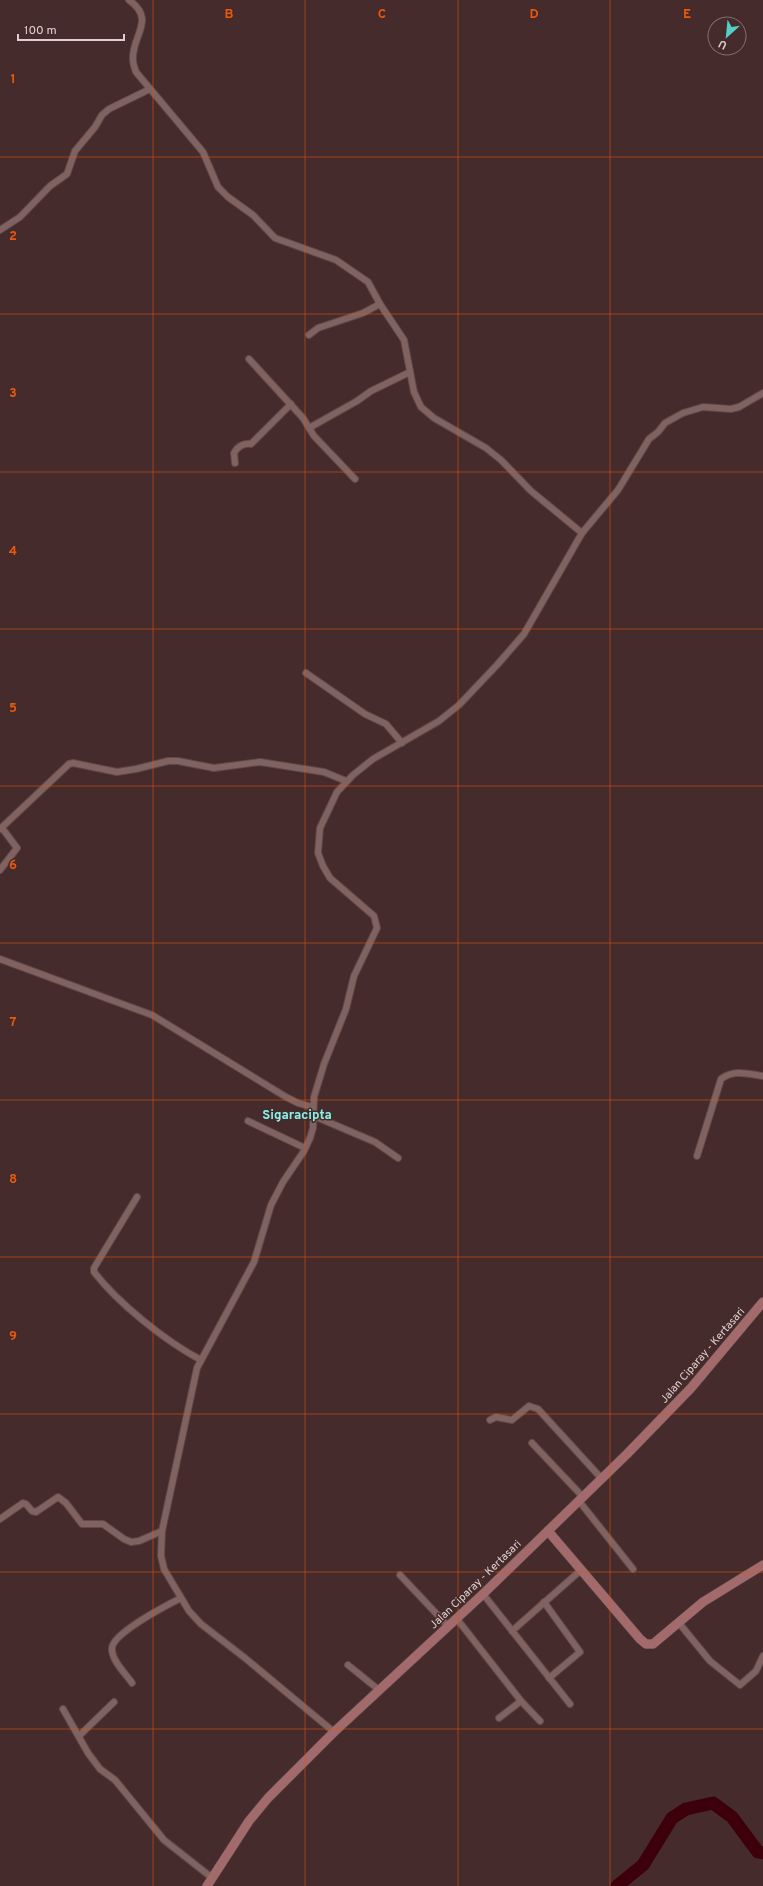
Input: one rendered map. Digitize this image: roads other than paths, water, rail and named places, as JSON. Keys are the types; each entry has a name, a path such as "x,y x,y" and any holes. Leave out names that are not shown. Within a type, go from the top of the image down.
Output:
{"main road":[{"name":"Jalan Ciparay - Kertasari","path":"207,1886 211,1877 249,1821 268,1798 334,1732 457,1619 602,1479 691,1388 763,1302"},
{"path":"548,1531 643,1642 653,1644 703,1602 763,1564"}],"street":[{"path":"129,0 141,12 143,21 133,60 136,72 203,152 218,187 228,197 253,215 275,238 326,256 350,269 368,282 380,304 404,340 414,392 421,407 434,418 486,448 501,460 531,491 582,533"},
{"path":"0,230 20,216 50,186 67,174 75,151 95,127 102,115 109,109 150,89"},
{"path":"309,335 318,328 363,313 380,304"},
{"path":"249,359 282,397 291,404 314,436 355,478"},
{"path":"309,428 357,401 371,391 410,372"},
{"path":"334,1732 245,1658 201,1624 182,1598 164,1568 162,1556 162,1531 194,1377 201,1360 254,1262 271,1205 282,1182 305,1148 313,1128 314,1116 312,1106 324,1064 346,1009 354,976 377,928 374,916 330,878 323,866 318,853 320,828 337,792 346,781 385,751 440,721 460,705 519,640 535,616 582,533 618,490 649,439 658,432 665,423 683,413 703,407 739,407 763,393"},
{"path":"235,463 234,453 238,448 242,444 250,444 291,404"},
{"path":"306,673 365,714 386,724 402,743"},
{"path":"0,870 17,848 1,829 69,764 73,763 116,772 136,770 168,761 178,760 214,768 260,762 324,772 346,781"},
{"path":"0,959 152,1015 286,1097 298,1103 312,1106"},
{"path":"697,1156 721,1079 728,1074 736,1072 763,1076"},
{"path":"314,1116 375,1142 398,1158"},
{"path":"248,1121 305,1148"},
{"path":"137,1198 94,1268 94,1272 136,1314 177,1346 201,1360"},
{"path":"490,1420 496,1417 512,1420 529,1406 538,1409 602,1479"},
{"path":"532,1443 581,1499 633,1569"},
{"path":"0,1518 23,1503 26,1504 32,1511 36,1512 58,1496 66,1503 82,1524 103,1524 124,1539 131,1542 139,1541 162,1531"},
{"path":"512,1631 581,1570"},
{"path":"400,1575 448,1626"},
{"path":"483,1594 570,1704"},
{"path":"132,1683 117,1662 112,1649 114,1641 153,1612 182,1598"},
{"path":"544,1602 580,1650 578,1655 549,1678"},
{"path":"457,1619 522,1701 540,1721"},
{"path":"679,1623 710,1661 739,1684 742,1684 754,1673 763,1656"},
{"path":"348,1665 379,1690"},
{"path":"499,1718 522,1701"},
{"path":"79,1736 114,1702"},
{"path":"64,1709 100,1769 114,1780 164,1840 211,1877"}],"waterway":[{"path":"617,1886 643,1865 672,1818 686,1809 713,1803 732,1817 758,1852 763,1853"}],"district":[{"name":"Sigaracipta","path":"297,1114"}]}
